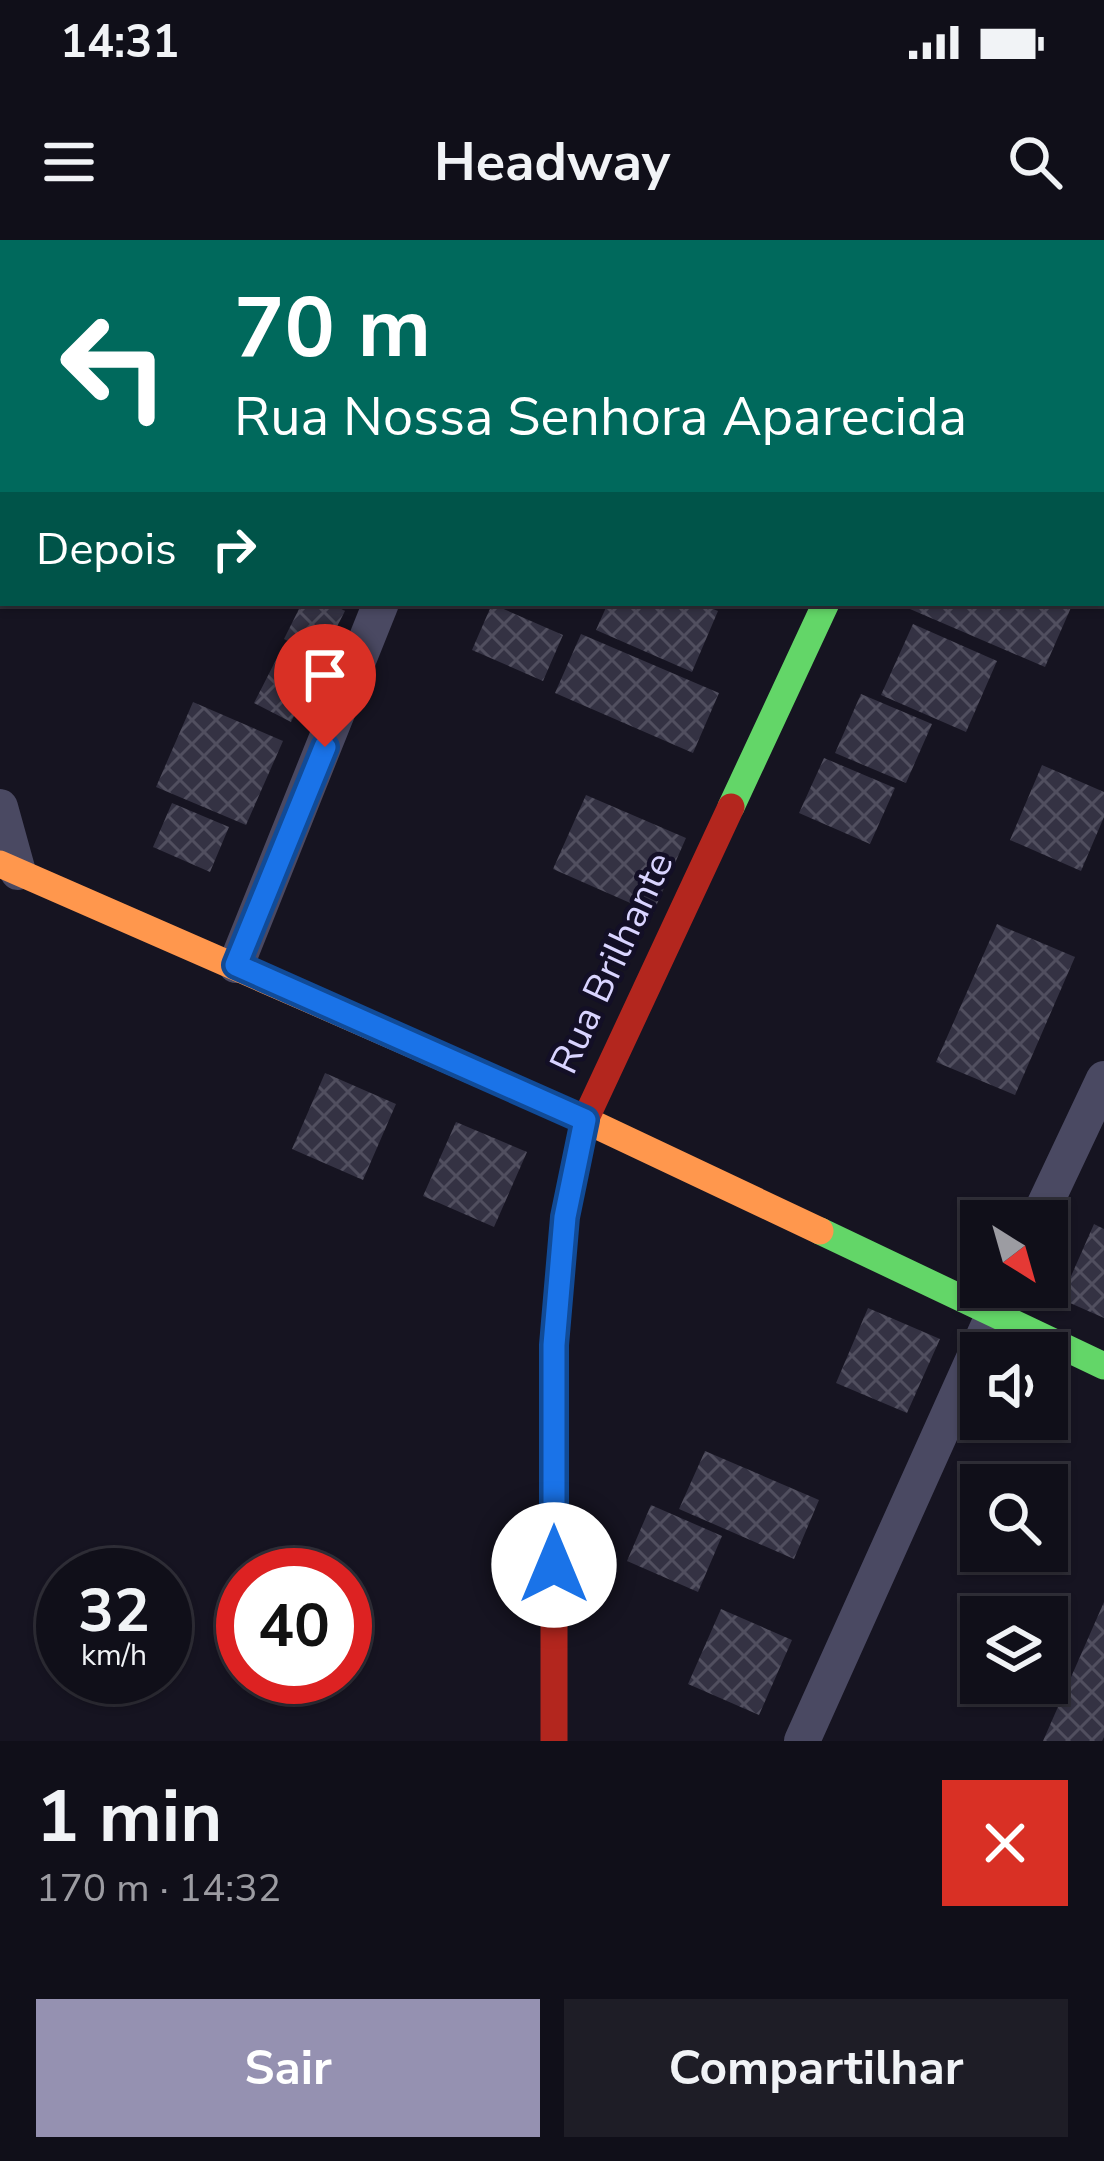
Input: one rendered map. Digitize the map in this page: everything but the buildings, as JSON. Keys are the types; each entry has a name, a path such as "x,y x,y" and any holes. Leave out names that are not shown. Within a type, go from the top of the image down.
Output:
{"street":[{"path":"236,965 380,606"},
{"name":"Rua Brilhante","path":"554,1741 554,1345 565,1217 585,1120 825,606"},
{"path":"0,807 9,868 960,1283"},
{"path":"1047,1200 1104,1079"},
{"path":"802,1741 996,1308"},
{"path":"1013,1308 1104,1366"}],"traffic: fast":[{"path":"731,807 825,606"},
{"path":"820,1231 1104,1366"}],"traffic: slow":[{"path":"0,864 585,1120 820,1231"}],"traffic: jam":[{"path":"554,1741 554,1345 565,1217 585,1120 731,807"}],"route":[{"path":"325,747 236,965 585,1120 565,1217 554,1345 554,1565"}]}
